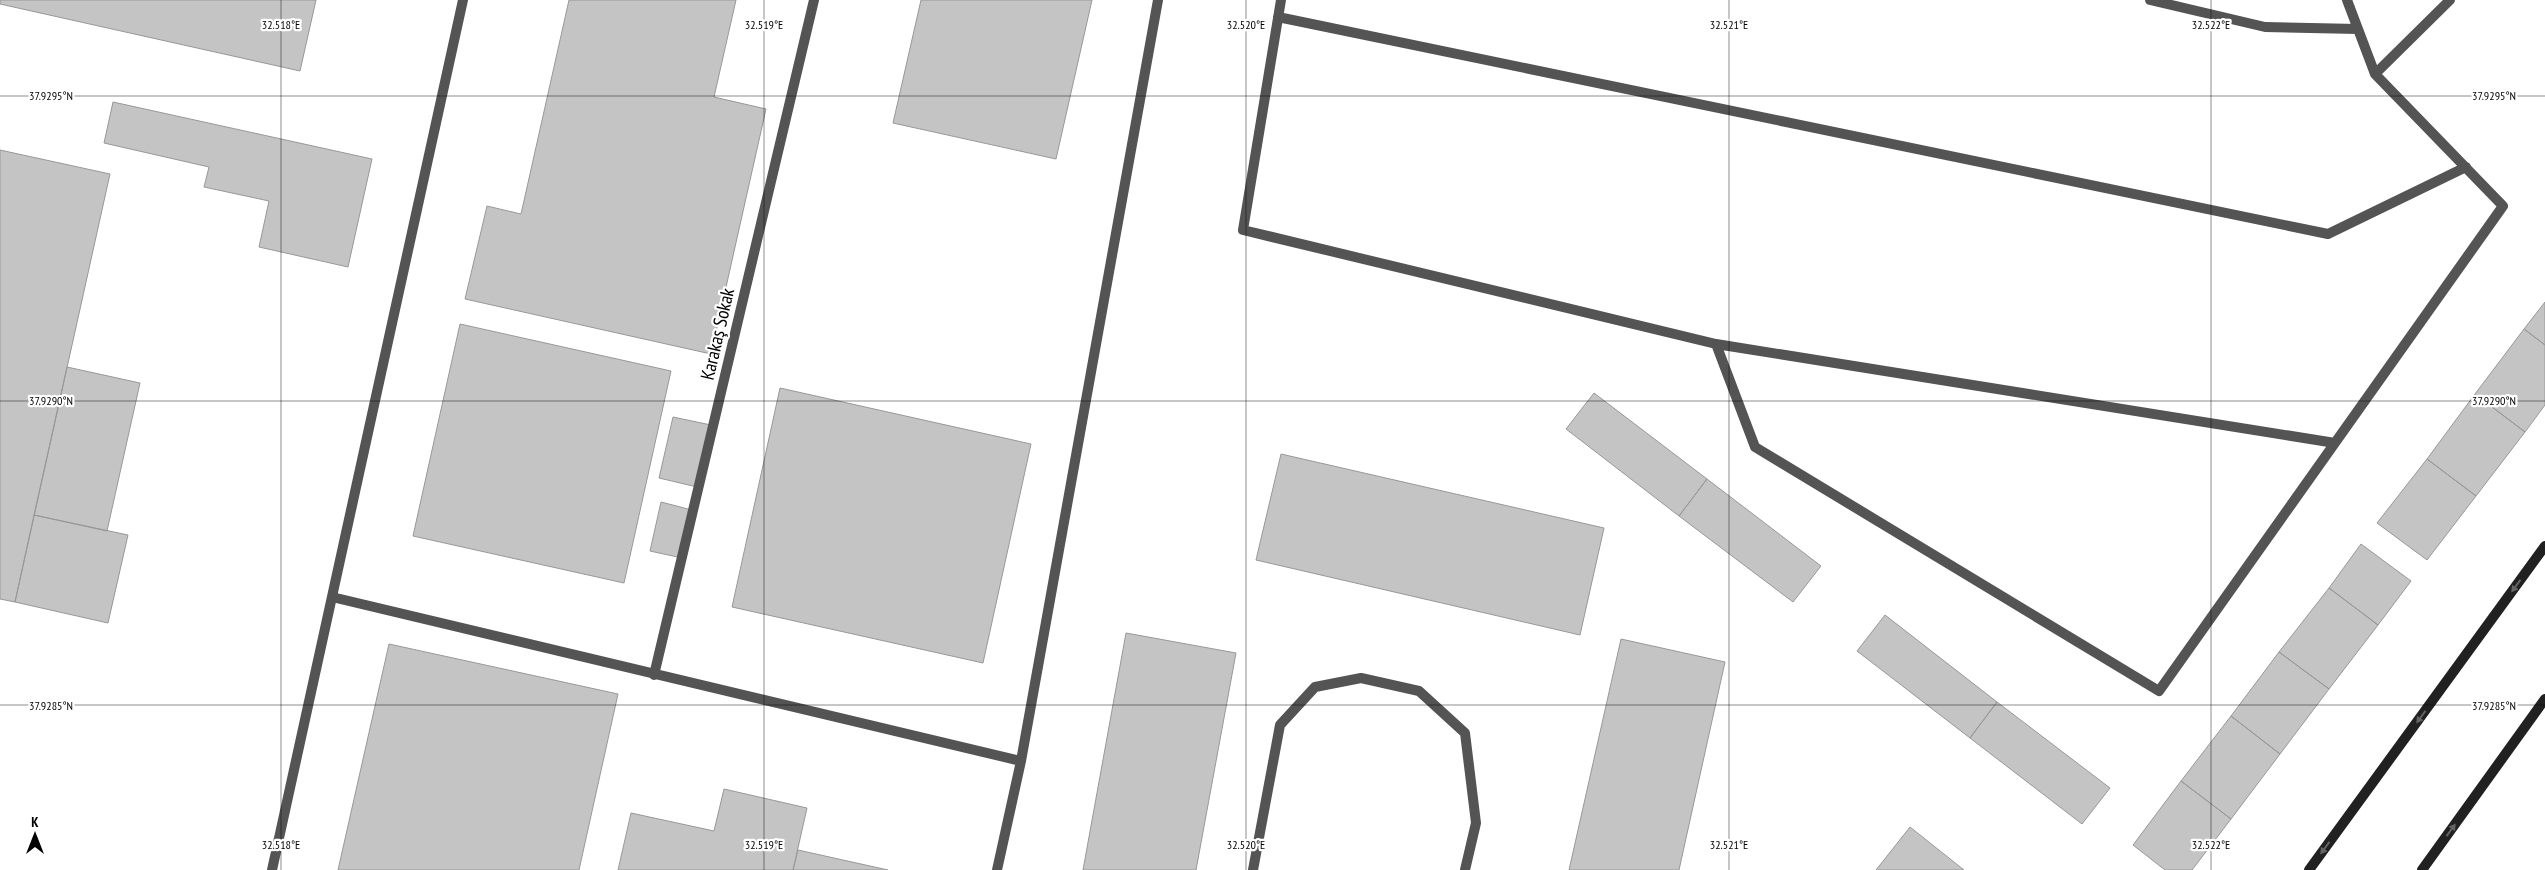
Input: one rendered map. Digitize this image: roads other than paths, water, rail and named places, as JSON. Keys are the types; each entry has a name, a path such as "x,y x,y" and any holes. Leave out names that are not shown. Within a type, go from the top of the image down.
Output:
{"street":[{"path":"272,870 463,0"},
{"name":"Karakaş Sokak","path":"654,675 814,0"},
{"path":"997,870 1021,761 1158,0"},
{"path":"1281,0 1243,230 1716,344 2335,443"},
{"path":"2150,0 2265,27 2358,29"},
{"path":"1716,344 1755,447 2159,691 2503,206 2375,74 2346,0"},
{"path":"2375,74 2450,0"},
{"path":"1278,17 2328,234 2466,167"},
{"path":"2309,870 2545,546"},
{"path":"332,597 1021,761"},
{"path":"1253,870 1280,725 1315,687 1362,678 1419,691 1465,733 1476,824 1465,870"},
{"path":"2422,870 2545,699"}]}
